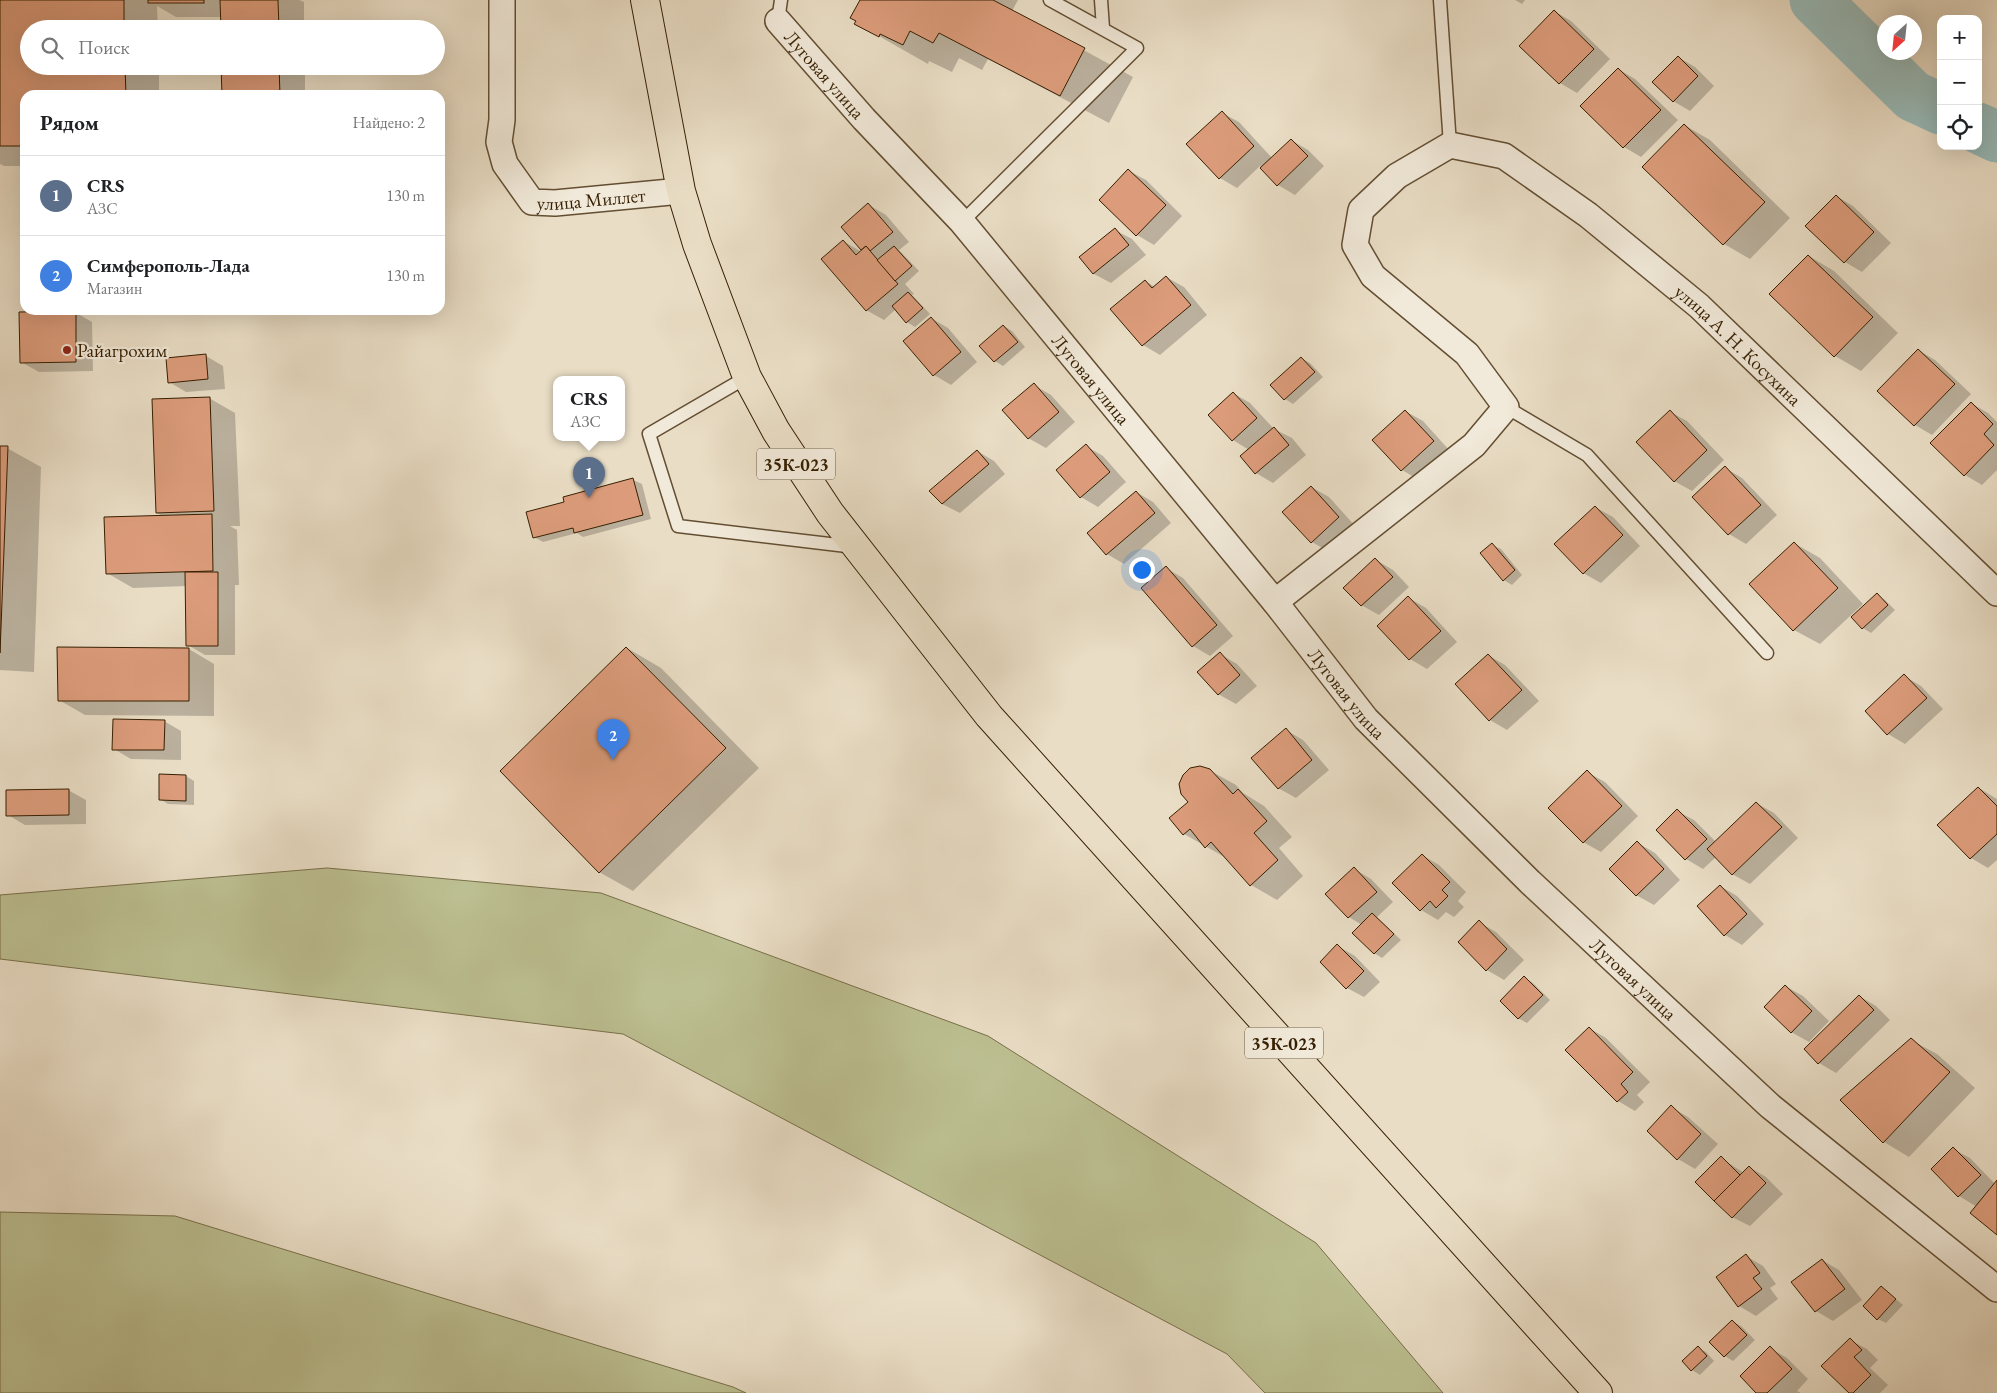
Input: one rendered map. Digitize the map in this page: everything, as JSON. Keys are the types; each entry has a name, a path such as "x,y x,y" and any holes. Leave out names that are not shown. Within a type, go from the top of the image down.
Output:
{"main road":[{"name":"35К-023","path":"645,0 681,191 697,244 747,377 799,469 855,546 990,716 1598,1393"}],"street":[{"name":"улица Миллет","path":"502,0 502,120 500,142 505,164 532,202 555,203 681,191"},
{"name":"Луговая улица","path":"779,10 864,120 962,222 1275,602 1366,719 1530,882 1770,1106 1997,1289"},
{"path":"1275,602 1474,446 1506,407 1467,354 1374,276 1355,245 1361,210 1397,176 1450,146"},
{"name":"улица А. Н. Косухина","path":"1450,146 1504,156 1596,222 1699,306 1997,593"}],"lane":[{"path":"962,222 1137,48 1050,0"},
{"path":"1102,0 1103,28"},
{"path":"1440,0 1450,146"},
{"path":"747,377 649,434 678,526 855,546"},
{"path":"1506,407 1587,455 1766,653"}],"green space":[{"path":"327,868 601,893 988,1036 1316,1243 1443,1393 1265,1393 1227,1354 623,1034 0,959 0,895"},
{"path":"0,1212 175,1216 733,1387 746,1393 0,1393"}],"building":[{"path":"0,0 124,0 124,20 20,20 20,75 125,75 126,90 20,90 20,146 0,146"},
{"path":"148,0 204,0 204,3 148,3"},
{"path":"220,0 278,0 279,20 221,20"},
{"path":"860,0 993,0 1085,48 1060,96 939,33 933,43 910,31 903,45 880,34 879,37 854,24 856,21 850,18"},
{"path":"1554,10 1594,49 1559,84 1519,46"},
{"path":"1678,56 1698,76 1673,102 1652,82"},
{"path":"1618,68 1661,110 1623,148 1580,106"},
{"path":"221,75 279,75 280,90 222,90"},
{"path":"1222,111 1254,146 1219,179 1186,144"},
{"path":"1684,124 1765,202 1723,245 1642,167"},
{"path":"1291,139 1308,156 1277,186 1260,168"},
{"path":"1128,169 1166,205 1136,236 1099,200"},
{"path":"1836,195 1874,232 1844,263 1805,226"},
{"path":"868,203 893,232 870,251 866,246 861,250 841,227"},
{"path":"1115,228 1129,245 1093,274 1079,257"},
{"path":"843,240 856,255 866,246 898,284 866,311 821,259"},
{"path":"894,246 912,266 895,281 877,260"},
{"path":"1808,255 1873,317 1834,357 1769,294"},
{"path":"1166,276 1191,305 1142,346 1110,309 1145,280 1152,288"},
{"path":"908,292 923,308 906,323 892,306"},
{"path":"19,312 20,315 76,315 76,362 20,363"},
{"path":"931,317 961,352 933,376 903,341"},
{"path":"1003,325 1018,342 994,362 979,346"},
{"path":"1918,349 1955,384 1914,426 1877,391"},
{"path":"206,354 208,379 168,383 166,358"},
{"path":"1301,357 1315,372 1284,400 1270,385"},
{"path":"1034,383 1059,412 1028,439 1002,410"},
{"path":"1233,392 1257,418 1232,441 1208,415"},
{"path":"210,397 214,511 156,513 152,399"},
{"path":"1971,402 1993,424 1984,434 1994,445 1964,476 1930,443"},
{"path":"1405,410 1434,441 1401,471 1372,440"},
{"path":"1670,410 1707,450 1674,482 1636,442"},
{"path":"1274,427 1289,445 1255,474 1240,456"},
{"path":"1086,444 1110,472 1080,498 1056,470"},
{"path":"0,446 8,446 0,653"},
{"path":"977,450 989,464 942,504 929,491"},
{"path":"1725,466 1761,505 1728,535 1692,497"},
{"path":"633,478 643,515 574,533 573,528 533,538 526,512 564,502 563,497"},
{"path":"1311,486 1339,517 1311,543 1282,512"},
{"path":"1136,491 1155,513 1106,555 1087,533"},
{"path":"1595,506 1623,535 1583,574 1554,544"},
{"path":"212,514 213,571 106,574 104,517"},
{"path":"1794,542 1838,588 1793,631 1749,584"},
{"path":"1492,543 1515,570 1503,581 1480,553"},
{"path":"1375,558 1393,577 1361,606 1343,588"},
{"path":"1166,566 1217,625 1192,647 1141,588"},
{"path":"185,572 218,572 218,646 186,646"},
{"path":"1877,593 1888,605 1862,629 1851,617"},
{"path":"1408,596 1441,631 1409,660 1377,626"},
{"path":"57,647 189,648 189,701 58,701"},
{"path":"626,647 726,748 599,873 500,771"},
{"path":"1220,652 1240,675 1218,695 1197,672"},
{"path":"1488,654 1522,690 1489,721 1455,684"},
{"path":"1904,674 1927,698 1887,735 1865,711"},
{"path":"113,719 165,720 164,750 112,750"},
{"path":"1286,728 1312,760 1278,789 1251,758"},
{"path":"1200,766 1210,769 1233,794 1238,789 1267,821 1254,833 1278,860 1250,886 1211,842 1205,848 1190,829 1183,835 1169,818 1188,802 1181,794 1179,784 1183,775 1190,768"},
{"path":"1587,770 1622,806 1583,843 1548,808"},
{"path":"159,774 186,775 186,801 159,800"},
{"path":"1978,787 1997,806 1997,834 1970,859 1937,825"},
{"path":"69,789 69,815 6,816 6,790"},
{"path":"1756,802 1782,827 1732,875 1707,849"},
{"path":"1677,809 1707,839 1685,860 1656,830"},
{"path":"1637,841 1664,869 1636,896 1609,869"},
{"path":"1422,854 1450,882 1442,890 1448,896 1436,908 1430,901 1420,911 1392,883"},
{"path":"1354,867 1377,892 1348,918 1325,894"},
{"path":"1720,885 1747,914 1724,936 1697,906"},
{"path":"1372,913 1394,934 1374,954 1352,933"},
{"path":"1479,920 1507,949 1486,971 1458,942"},
{"path":"1337,944 1364,971 1346,989 1320,962"},
{"path":"1524,976 1543,995 1518,1019 1500,1001"},
{"path":"1785,985 1812,1011 1791,1033 1764,1007"},
{"path":"1859,995 1874,1010 1818,1064 1804,1049"},
{"path":"1589,1027 1633,1072 1621,1084 1628,1092 1617,1102 1565,1050"},
{"path":"1911,1038 1950,1072 1883,1143 1840,1100"},
{"path":"1671,1105 1701,1134 1677,1160 1647,1131"},
{"path":"1953,1147 1981,1175 1958,1197 1931,1169"},
{"path":"1721,1156 1740,1175 1714,1201 1695,1182"},
{"path":"1749,1166 1766,1183 1732,1218 1714,1201"},
{"path":"1997,1180 1997,1235 1970,1213"},
{"path":"1746,1254 1760,1273 1753,1278 1762,1289 1738,1307 1716,1277"},
{"path":"1822,1259 1845,1289 1815,1312 1791,1282"},
{"path":"1881,1286 1896,1299 1877,1320 1863,1306"},
{"path":"1732,1320 1747,1335 1724,1357 1709,1342"},
{"path":"1850,1338 1862,1350 1854,1357 1871,1375 1853,1393 1849,1393 1821,1366"},
{"path":"1698,1346 1707,1356 1691,1371 1682,1361"},
{"path":"1770,1346 1792,1369 1767,1393 1756,1393 1740,1376"}],"waterway":[{"path":"1815,0 1913,96 1937,107"},
{"path":"1982,130 1997,137"}],"place":[{"name":"Райагрохим","path":"67,350"},
{"name":"CRS","path":"589,498"},
{"name":"Симферополь-Лада","path":"613,760"}]}
